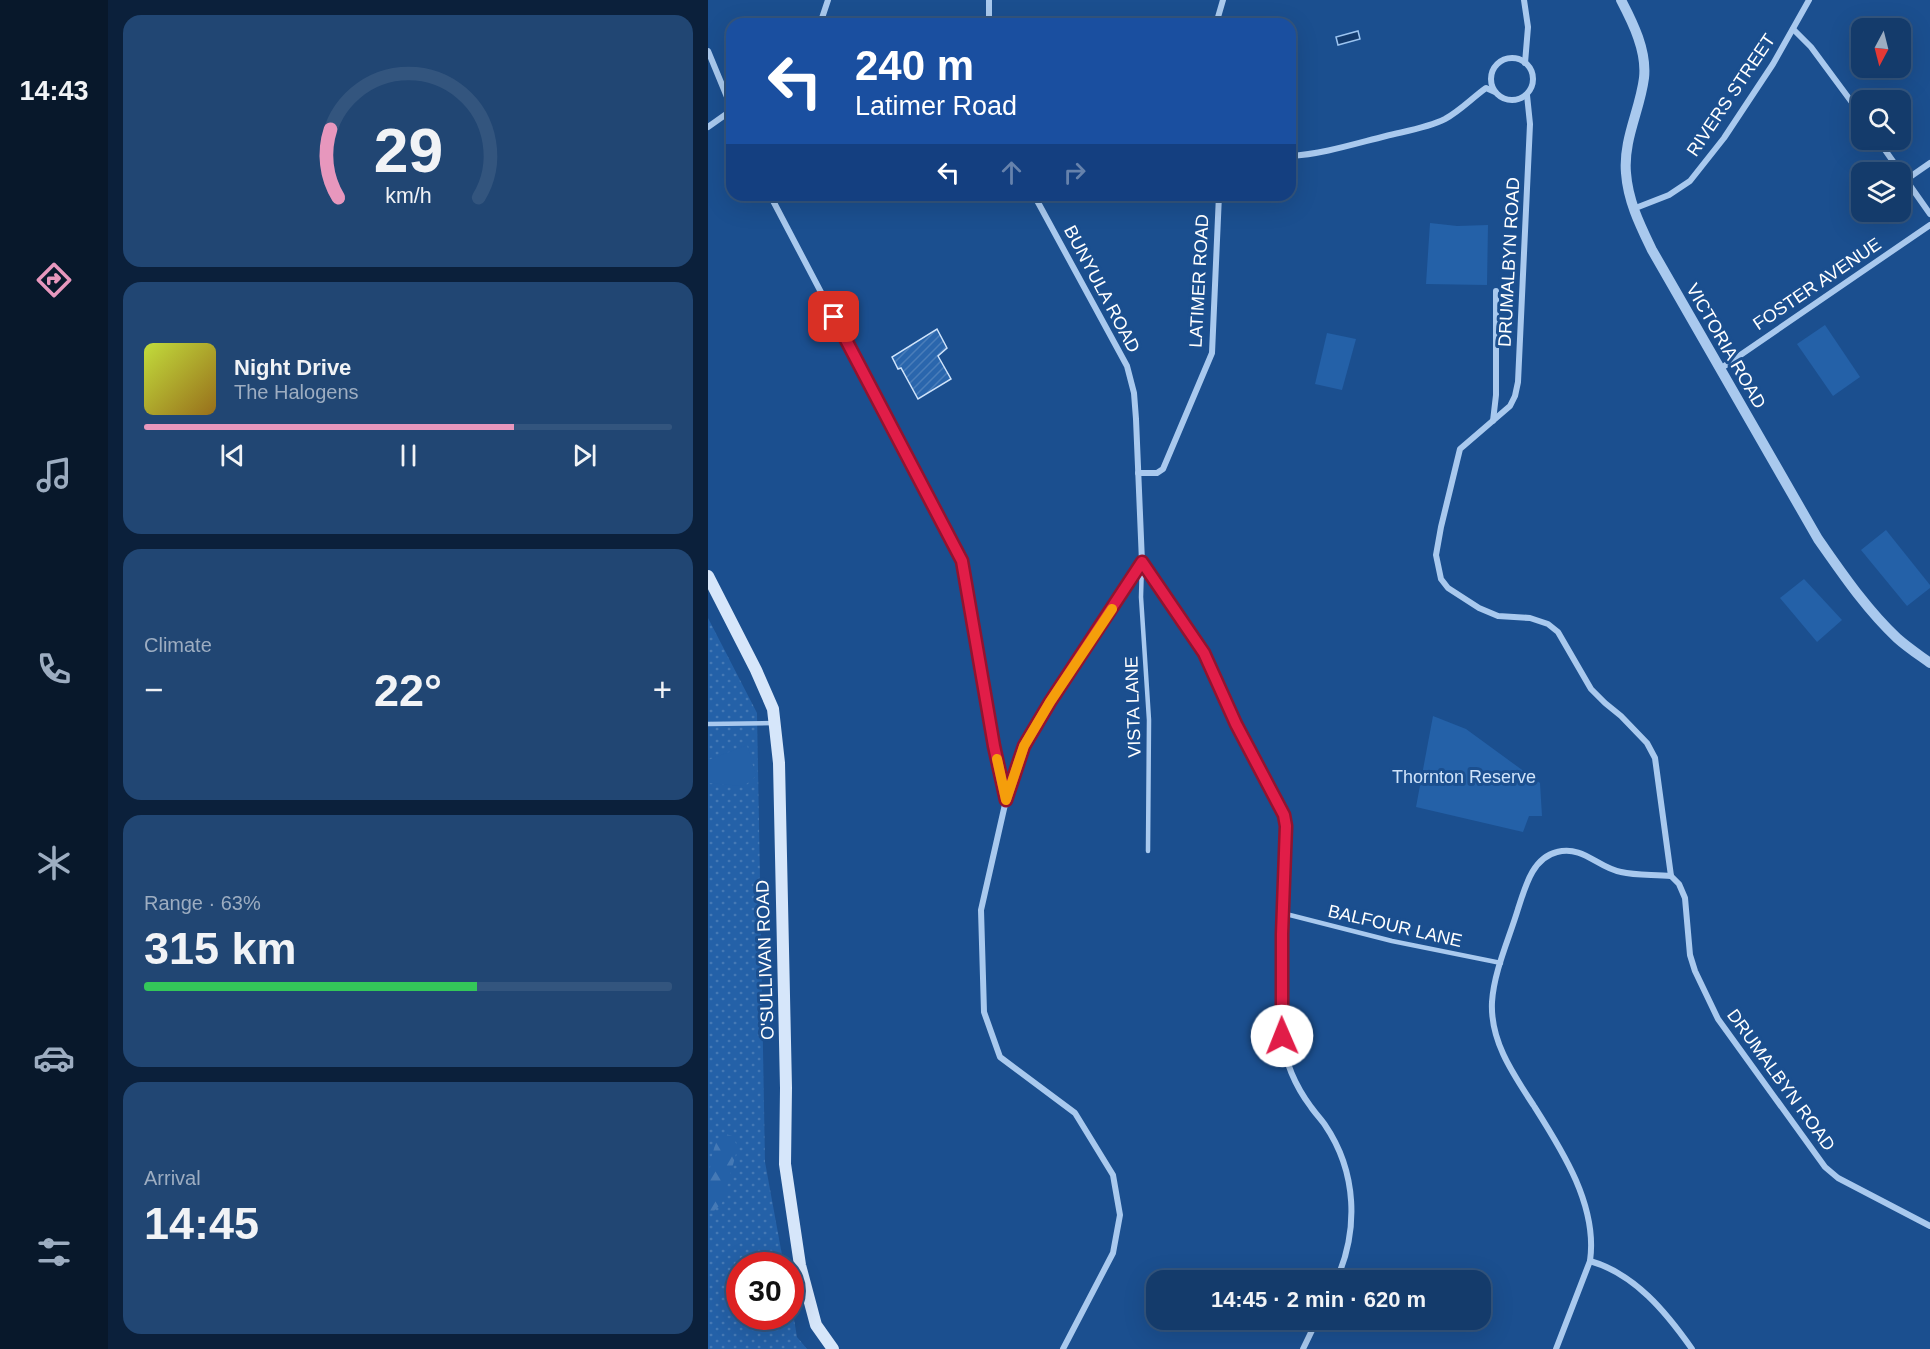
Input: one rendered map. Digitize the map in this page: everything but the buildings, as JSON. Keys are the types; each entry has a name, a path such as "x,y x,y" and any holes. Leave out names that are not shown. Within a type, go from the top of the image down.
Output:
{"main road":[{"name":"O'SULLIVAN ROAD","path":"708,576 756,670 773,709 779,763 786,1089 785,1164 805,1285 816,1325 833,1349"}],"street":[{"path":"822,18 828,0"},
{"path":"989,0 989,18"},
{"path":"1218,18 1223,0"},
{"path":"1524,0 1528,37 1526,63"},
{"name":"VICTORIA ROAD","path":"1621,0 1633,22 1642,57 1644,78 1628,141 1625,170 1633,209 1652,250 1818,539 1845,577 1898,638 1930,663"},
{"name":"RIVERS STREET","path":"1633,209 1669,195 1690,181 1724,138 1773,64 1809,0"},
{"path":"1793,29 1811,46 1851,101"},
{"path":"708,51 726,94"},
{"path":"1296,155 1423,127 1444,120 1486,88 1502,98 1513,101 1527,95 1531,89 1533,75 1526,63 1509,58 1494,68 1491,84 1495,92"},
{"name":"DRUMALBYN ROAD","path":"1527,95 1530,124 1518,382 1510,406 1460,449 1436,555 1441,579 1462,599 1498,616 1530,618 1548,624 1558,632 1591,689 1647,743 1655,758 1671,876 1679,884 1685,898 1690,955 1695,971 1718,1019 1830,1172 1930,1226"},
{"path":"708,127 726,114"},
{"path":"1911,176 1930,163"},
{"path":"1911,185 1930,214"},
{"path":"773,201 962,561 994,746 1006,800"},
{"name":"BUNYULA ROAD","path":"1037,201 1127,366 1134,393 1138,473"},
{"name":"LATIMER ROAD","path":"1138,473 1157,473 1163,469 1212,353 1219,201"},
{"name":"FOSTER AVENUE","path":"1720,369 1930,225"},
{"name":"DRUMALBYN ROAD","path":"1493,422 1496,395 1496,291"},
{"path":"1138,473 1142,562 1204,653 1236,724 1281,806 1286,826 1282,914 1282,1036 1287,1061 1296,1083 1339,1149 1347,1172 1351,1192 1350,1239 1341,1270"},
{"path":"1063,1349 1113,1253 1120,1215 1113,1175 1075,1113 1000,1057 984,1012 981,910 1006,800 1024,746 1050,702 1142,562"},
{"path":"1556,1349 1590,1262 1591,1229 1579,1191 1543,1121 1511,1071 1500,1047 1492,1001 1501,963 1526,886 1533,870 1547,856 1567,850 1580,852 1622,873 1671,876"},
{"path":"1590,1262 1601,1264 1634,1283 1658,1305 1692,1349"},
{"path":"1303,1349 1312,1330"}],"lane":[{"name":"VISTA LANE","path":"1142,562 1142,605 1149,720 1148,851"},
{"path":"708,724 775,723"},
{"name":"BALFOUR LANE","path":"1282,914 1501,963"}],"green space":[{"path":"1430,223 1457,226 1488,225 1487,285 1426,284"},
{"path":"1825,325 1860,377 1833,396 1797,344"},
{"path":"1327,333 1356,339 1342,390 1315,384"},
{"path":"1886,530 1930,585 1930,588 1907,606 1861,550"},
{"path":"1804,579 1842,620 1817,642 1780,598"},
{"path":"708,618 757,713 765,1162 781,1252 726,1252 726,1330 796,1330 797,1337 807,1349 708,1349"},
{"name":"Thornton Reserve","path":"1433,716 1466,729 1540,783 1542,816 1529,816 1523,832 1416,807"},
{"path":"747,745 756,776 744,786 708,783 708,760"},
{"path":"723,1133 732,1136 738,1147 722,1203 714,1211 708,1211 712,1158 714,1148"}],"shaded area":[{"path":"1358,31 1360,39 1338,45 1336,37"}],"slow traffic":[{"path":"997,759 1006,800 1024,746 1050,702 1112,609"}],"route":[{"path":"834,317 962,561 994,746 1006,800 1024,746 1050,702 1142,562 1204,653 1236,724 1284,815 1286,826 1282,934 1282,1036"}]}
